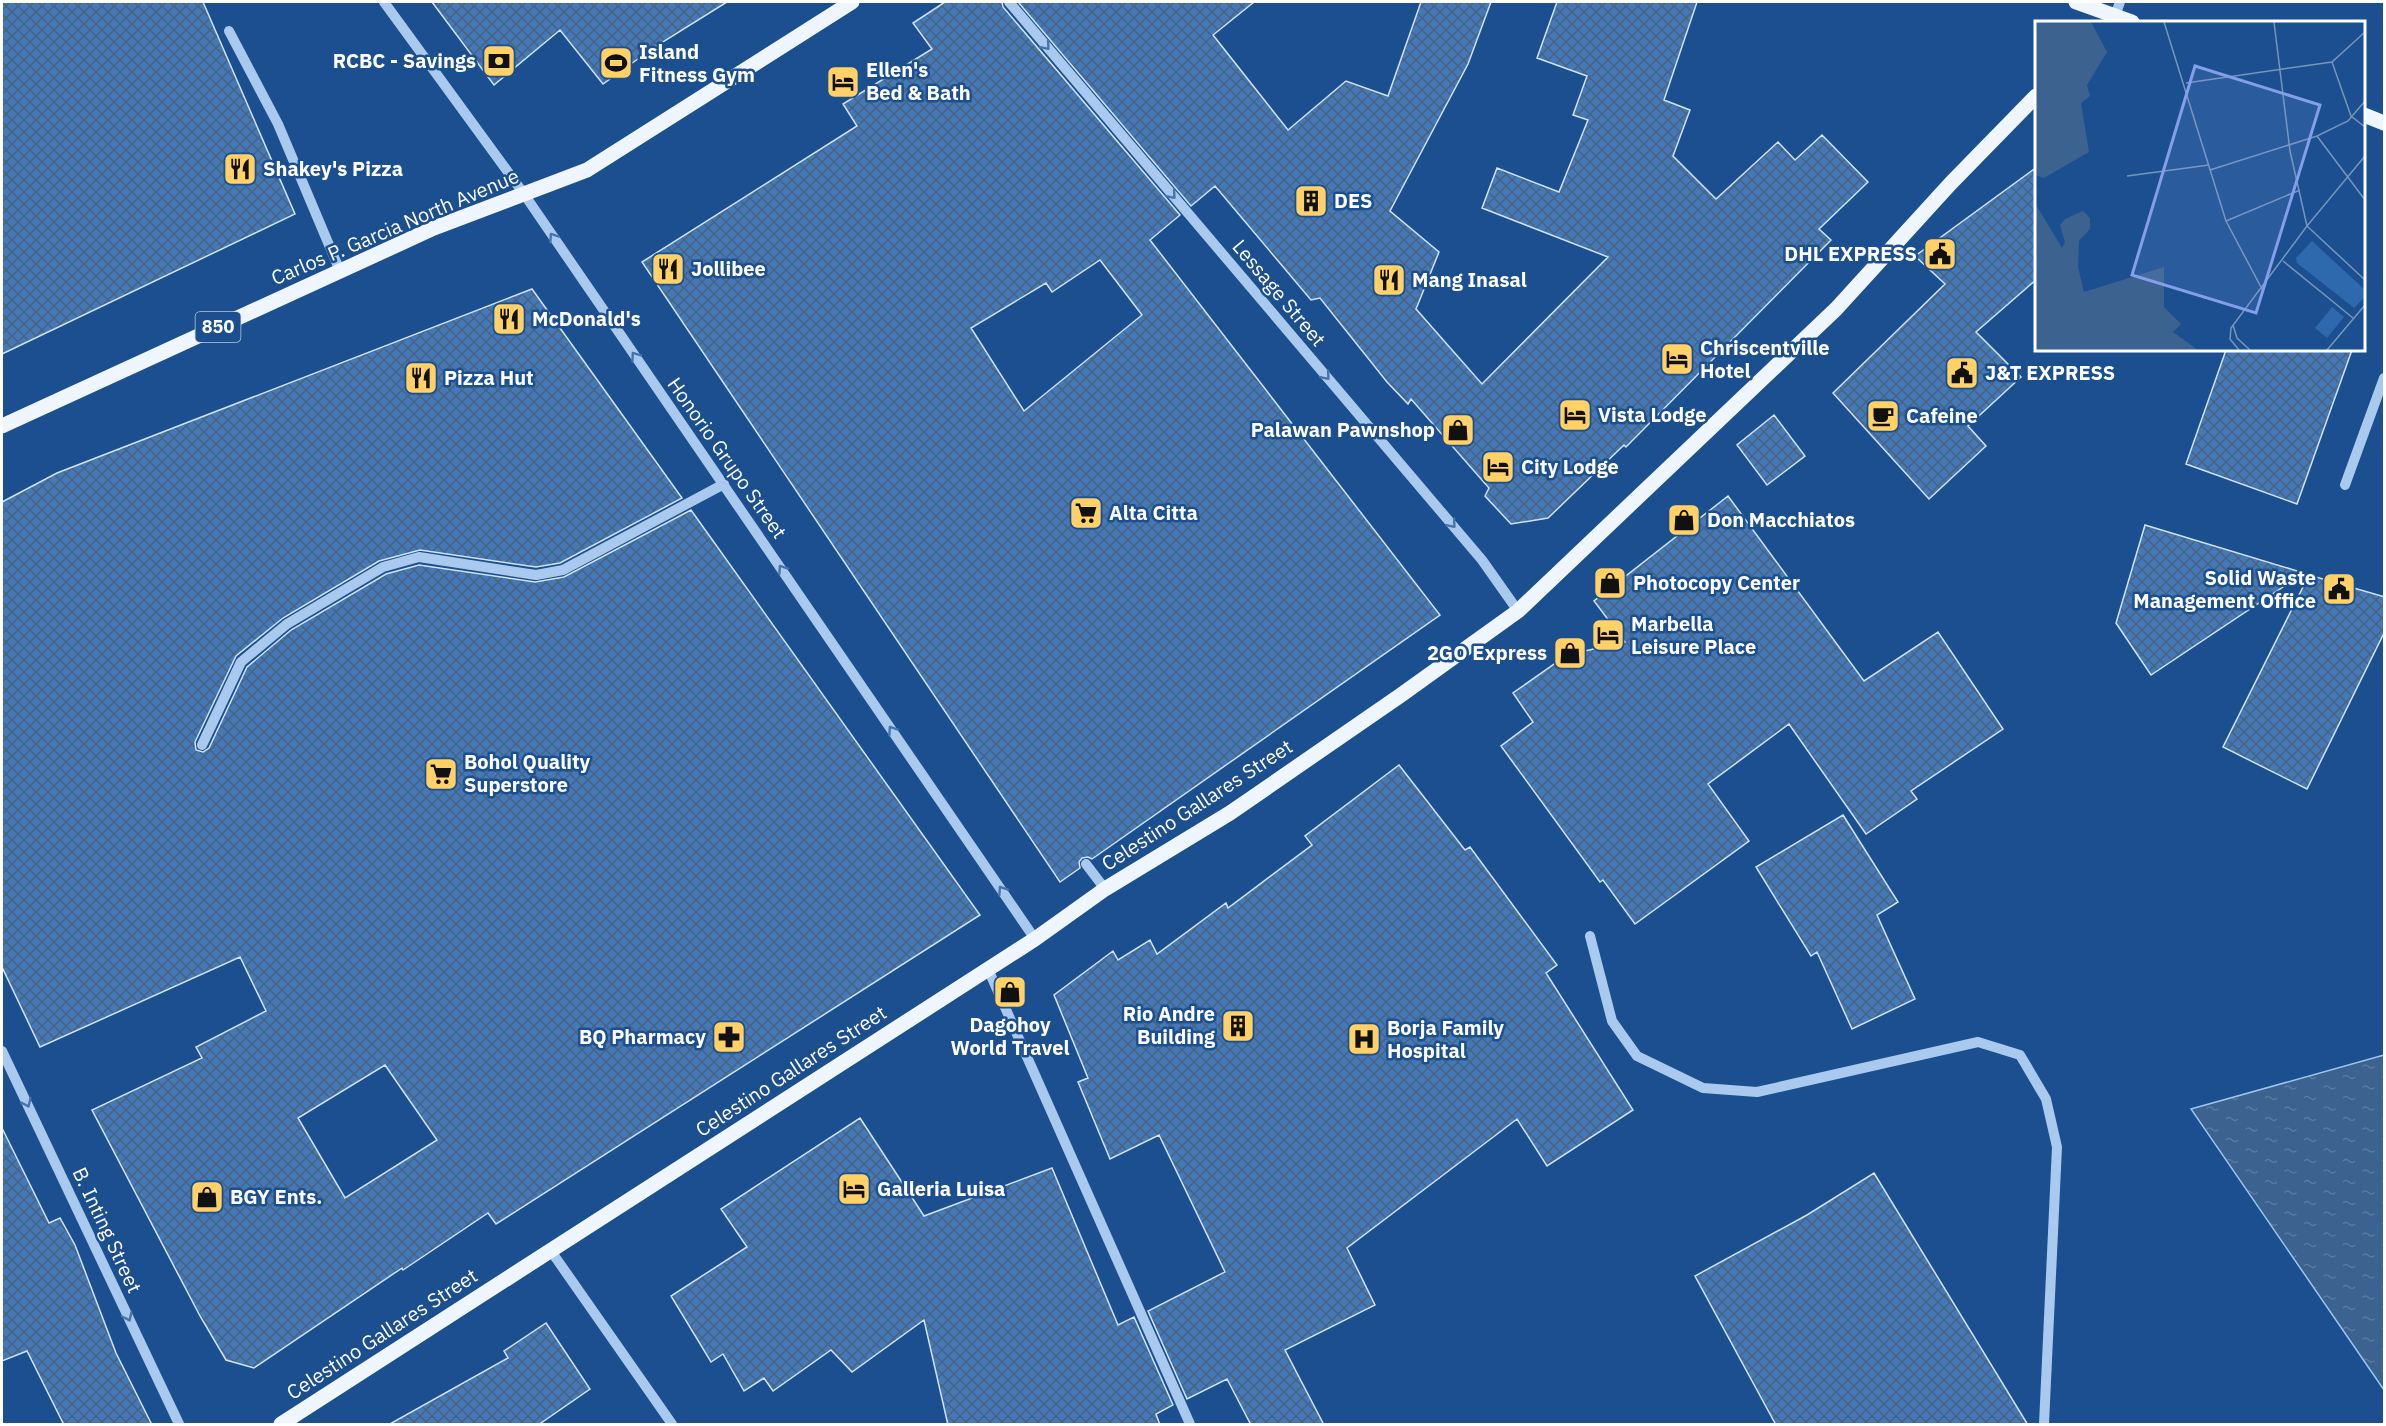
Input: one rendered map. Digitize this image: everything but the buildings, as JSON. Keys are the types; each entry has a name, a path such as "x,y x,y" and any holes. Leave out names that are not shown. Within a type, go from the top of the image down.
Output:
{"main road":[{"name":"Carlos P. Garcia North Avenue","path":"2,426 434,228 587,170 852,2"},
{"path":"2076,2 2114,13 2130,21"},
{"name":"Celestino Gallares Street","path":"281,1425 1035,939 1105,889 1230,813 1518,611 1836,309 2035,98"},
{"path":"2365,115 2385,123"}],"street":[{"name":"Honorio Grupo Street","path":"384,2 524,194 1035,939"},
{"name":"Lessage Street","path":"1008,2 1482,560 1518,611"},
{"path":"228,31 278,124 340,271"},
{"path":"2345,484 2385,378"},
{"path":"202,745 240,662 287,624 383,567 418,557 536,574 563,570 724,484"},
{"path":"1086,864 1105,889"},
{"path":"1590,936 1612,1021 1637,1056 1703,1088 1757,1092 1978,1042 2020,1055 2046,1099 2057,1147 2044,1425"},
{"path":"988,969 1190,1425"},
{"name":"B. Inting Street","path":"2,1051 180,1425"},
{"path":"551,1251 672,1425"}],"water":[{"path":"2384,1055 2384,1390 2191,1109"}],"place":[{"name":"RCBC - Savings","path":"499,61"},
{"name":"Island Fitness Gym","path":"616,63"},
{"name":"Ellen's Bed & Bath","path":"843,82"},
{"name":"Shakey's Pizza","path":"240,169"},
{"name":"DES","path":"1311,201"},
{"name":"DHL EXPRESS","path":"1940,254"},
{"name":"Jollibee","path":"668,269"},
{"name":"Mang Inasal","path":"1389,280"},
{"name":"McDonald's","path":"509,319"},
{"name":"Chriscentville Hotel","path":"1677,359"},
{"name":"J&T EXPRESS","path":"1962,373"},
{"name":"Pizza Hut","path":"421,378"},
{"name":"Vista Lodge","path":"1575,415"},
{"name":"Cafeine","path":"1883,416"},
{"name":"Palawan Pawnshop","path":"1458,430"},
{"name":"City Lodge","path":"1498,467"},
{"name":"Alta Citta","path":"1086,513"},
{"name":"Don Macchiatos","path":"1684,520"},
{"name":"Photocopy Center","path":"1610,583"},
{"name":"Solid Waste Management Office","path":"2339,589"},
{"name":"Marbella Leisure Place","path":"1608,635"},
{"name":"2GO Express","path":"1570,653"},
{"name":"Bohol Quality Superstore","path":"441,774"},
{"name":"Dagohoy World Travel","path":"1010,992"},
{"name":"Rio Andre Building","path":"1238,1026"},
{"name":"BQ Pharmacy","path":"729,1037"},
{"name":"Borja Family Hospital","path":"1364,1039"},
{"name":"Galleria Luisa","path":"854,1189"},
{"name":"BGY Ents.","path":"207,1197"}]}
